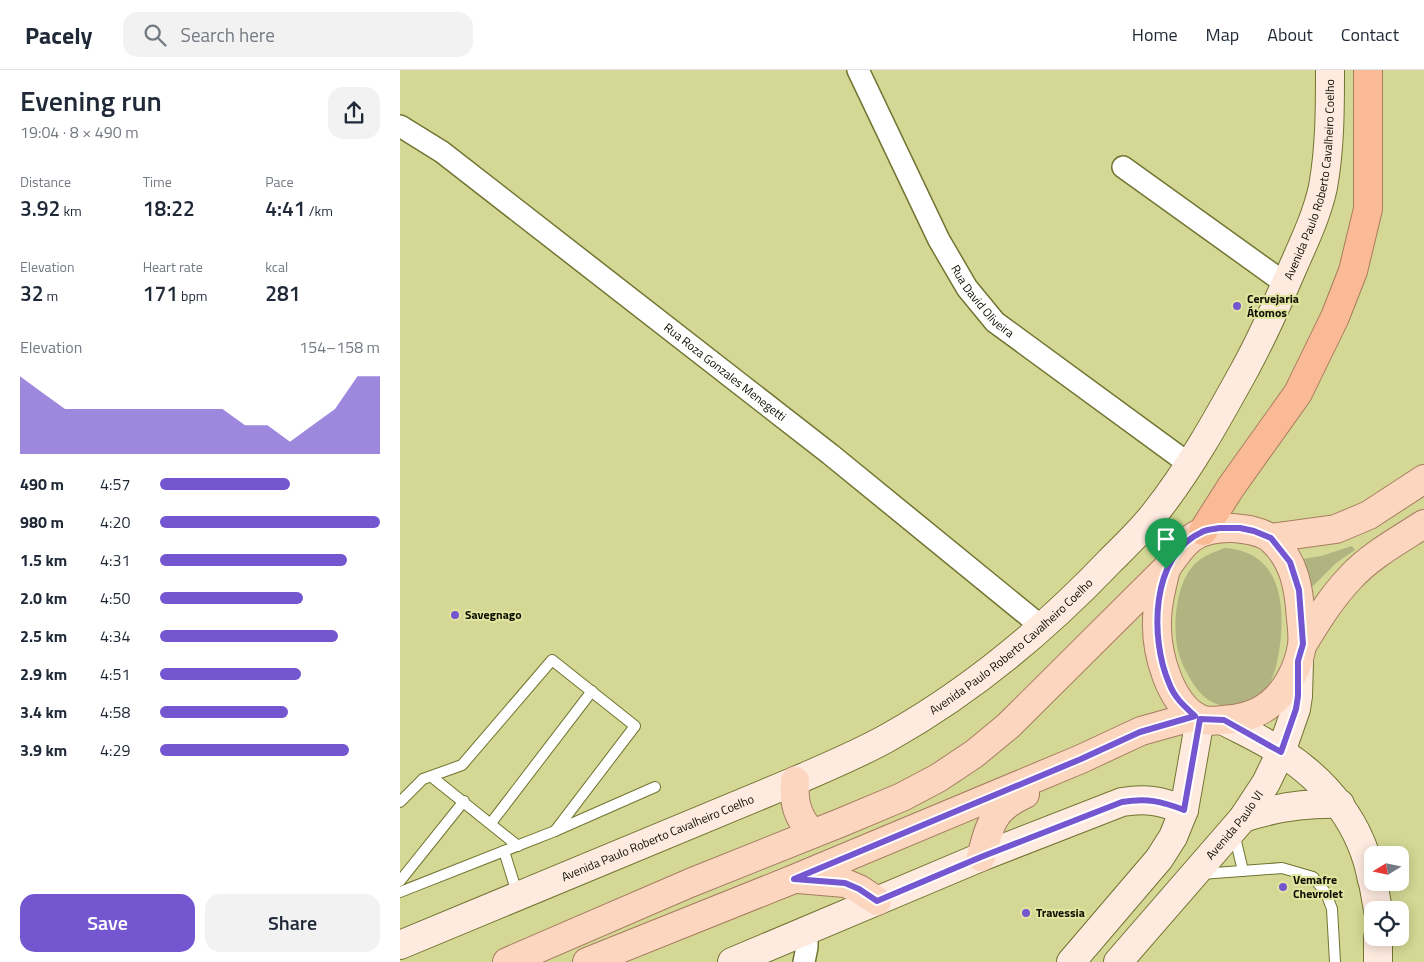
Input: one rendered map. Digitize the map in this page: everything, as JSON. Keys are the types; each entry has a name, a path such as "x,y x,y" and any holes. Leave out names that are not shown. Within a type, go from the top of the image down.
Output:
{"highway":[{"path":"1203,531 1231,486 1298,393 1335,317 1354,271 1368,209 1368,70"}],"main road":[{"path":"1271,538 1336,529 1369,515 1424,479"},
{"path":"588,962 794,879 1081,759 1140,732 1206,718 1256,713 1270,704 1285,689 1301,652 1332,599 1351,577 1372,558 1424,524"},
{"path":"507,962 690,883 902,796 938,778 974,754 1008,726 1166,569 1177,552 1188,540 1203,531 1220,528 1240,528 1271,538 1290,562 1299,590 1301,652"},
{"path":"1166,569 1157,622 1161,660 1169,685 1182,704 1206,718"},
{"path":"981,857 996,814 1014,799 1062,777 1081,759"},
{"path":"795,781 795,804 804,825 812,833"},
{"path":"794,879 845,883 859,889 877,901"}],"street":[{"name":"Rua David Oliveira","path":"858,70 939,240 967,288 995,322 1189,464"},
{"name":"Avenida Paulo Roberto Cavalheiro Coelho","path":"404,949 518,896 795,781 889,737 924,716 980,677 1042,627 1079,594 1155,514 1189,464 1228,400 1261,340 1307,234 1322,189 1330,128 1330,70"},
{"name":"Rua Roza Gonzales Menegetti","path":"400,126 450,158 830,454 1042,627"},
{"path":"1123,167 1286,284"},
{"name":"Avenida Paulo VI","path":"1117,962 1238,823 1266,783 1281,752 1296,709 1301,652"},
{"path":"1071,962 1159,859 1173,837 1184,810 1206,718 1281,752 1309,772 1340,804 1358,833 1364,852"},
{"path":"732,962 981,857 1122,802 1140,799 1162,802 1184,810"},
{"path":"1238,823 1264,810 1302,804 1340,804"},
{"path":"804,962 807,947 807,931"},
{"path":"1090,940 1117,962"},
{"path":"1378,946 1378,962"}],"lane":[{"path":"400,802 423,779 462,765 552,660 635,726 555,831"},
{"path":"491,823 592,691"},
{"path":"432,777 518,846"},
{"path":"400,892 555,831 655,787"},
{"path":"400,881 464,801"},
{"path":"1238,823 1244,871"},
{"path":"504,851 518,896"},
{"path":"1194,875 1282,868 1313,877 1326,893 1332,909 1335,962"}],"green space":[{"path":"1352,546 1355,550 1336,563 1312,587 1303,559 1321,556"},
{"path":"1224,548 1242,551 1255,557 1266,566 1278,591 1282,621 1277,661 1269,685 1257,698 1241,705 1232,706 1223,706 1207,699 1196,688 1180,657 1175,629 1180,591 1190,570 1203,557"}],"place":[{"name":"Cervejaria Átomos","path":"1237,306"},
{"name":"Savegnago","path":"455,615"},
{"name":"Vemafre Chevrolet","path":"1283,887"},
{"name":"Travessia","path":"1026,913"}],"route":[{"path":"1220,528 1240,528 1271,538 1290,562 1299,590 1303,644 1298,661 1296,709 1281,752 1224,720 1200,719 1184,810 1162,802 1140,799 1122,802 981,857 877,901 859,889 845,883 794,879 1081,759 1140,732 1195,716 1182,704 1169,685 1161,660 1157,622 1166,569 1177,552 1188,540 1203,531 1220,528"}]}
